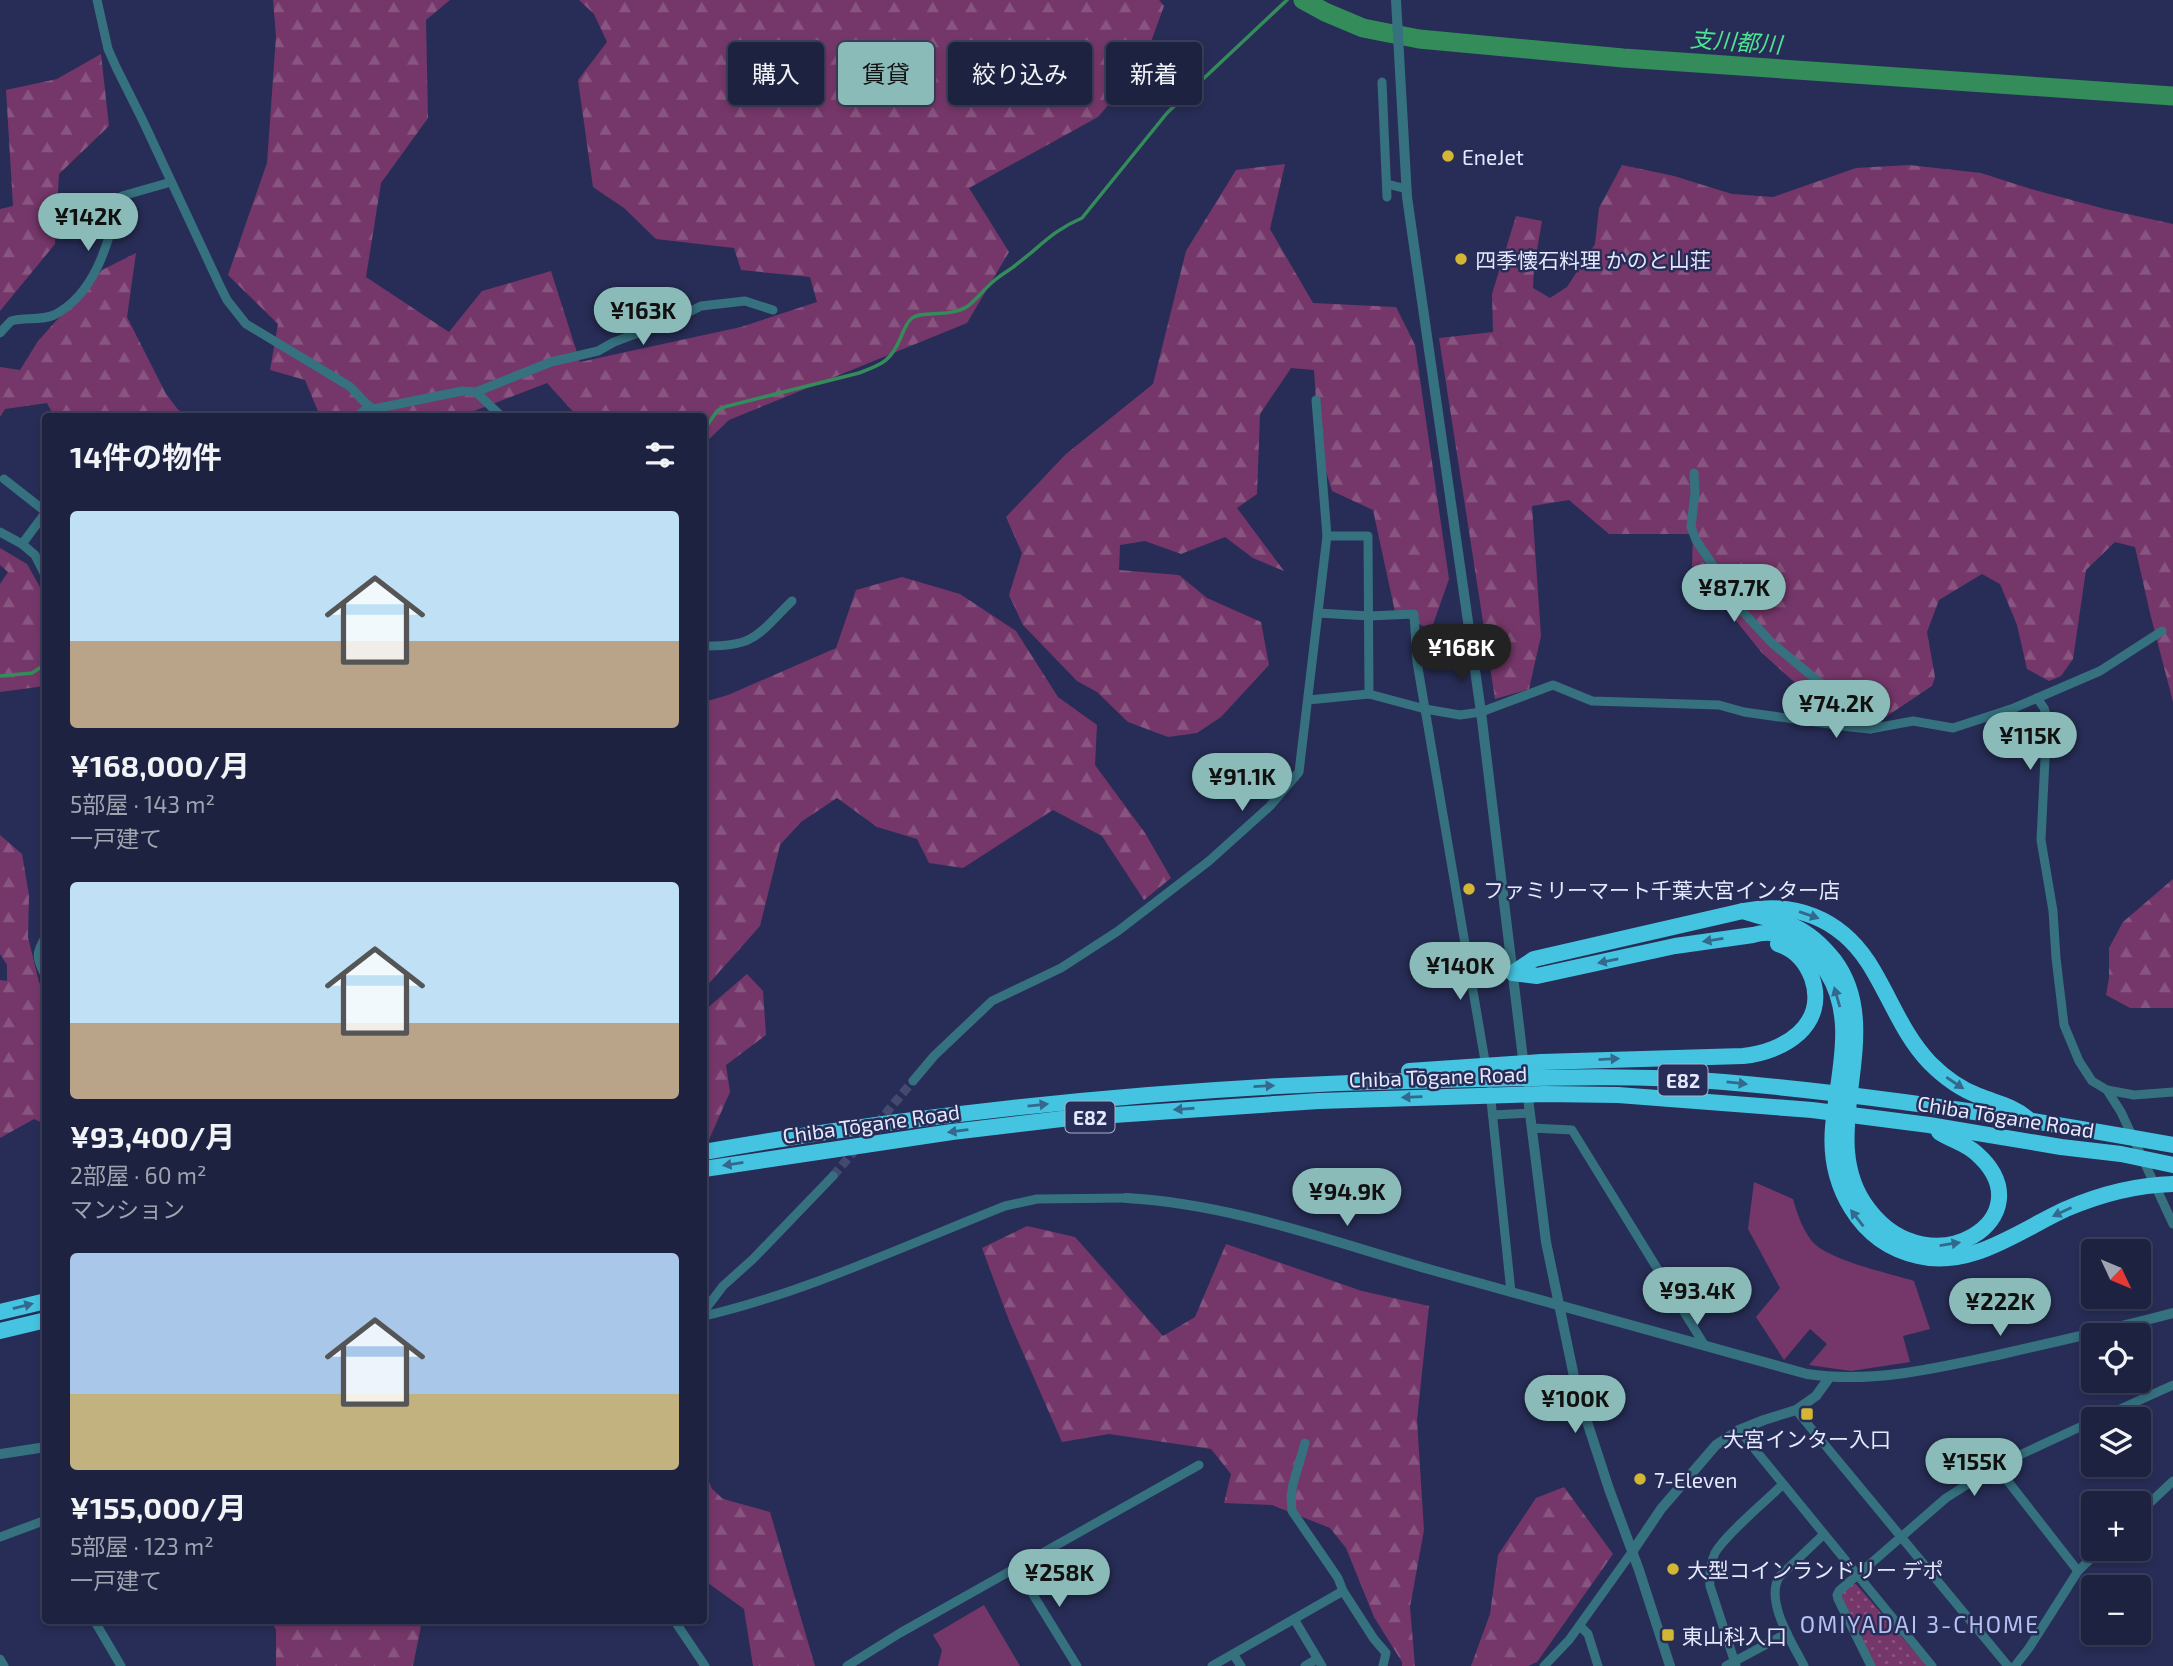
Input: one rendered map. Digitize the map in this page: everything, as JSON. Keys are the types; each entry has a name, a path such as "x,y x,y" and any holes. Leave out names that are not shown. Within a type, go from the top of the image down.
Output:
{"highway":[{"path":"1513,973 1534,959 1742,911 1780,907 1808,914 1831,925 1858,948 1869,963 1907,1034 1930,1063 1961,1088 2016,1108 2031,1121"},
{"path":"1742,911 1794,926 1818,942 1838,965 1851,992 1855,1025 1856,1046 1847,1137 1854,1186 1870,1212 1892,1232 1904,1239 1946,1246 1969,1240 1980,1232 1993,1217 1998,1192 1992,1171 1976,1153 1929,1125"},
{"path":"1513,973 1536,976 1675,946 1762,932 1791,938 1803,945 1823,966 1835,989 1842,1019 1843,1057 1832,1129 1835,1166 1844,1198 1861,1224 1881,1240 1903,1252 1951,1259 1991,1246 2065,1210 2126,1188 2173,1184"},
{"path":"1544,1078 1760,1054 1790,1042 1801,1032 1815,1006 1810,972 1794,952 1753,935"},
{"name":"Chiba Tōgane Road","path":"707,1152 846,1129 999,1109 1166,1092 1339,1082 1360,1075 1474,1072 1544,1078 1722,1082 1819,1092 2031,1121 2171,1144"},
{"name":"Chiba Tōgane Road","path":"707,1169 952,1132 1070,1118 1293,1102 1480,1096 1544,1078 1618,1096 1812,1110 1869,1117 2121,1154 2173,1166"},
{"path":"0,1312 42,1302"},
{"path":"0,1331 42,1321"}],"street":[{"path":"97,0 108,49 116,67 220,286 237,314 246,324 356,391 369,407 374,409 462,391 476,392 551,362 598,351 701,306 745,301 772,310"},
{"path":"1396,4 1407,189 1480,712 1546,1242 1577,1391 1670,1666"},
{"path":"1382,82 1387,197"},
{"path":"1382,94 1400,91"},
{"path":"0,333 11,321 53,315 71,303 89,281 103,256 122,196 171,181"},
{"path":"1387,184 1407,189"},
{"path":"476,392 498,413"},
{"path":"913,1081 934,1056 992,1001 1061,968 1118,931 1209,861 1270,806 1299,772 1327,536 1316,400"},
{"path":"361,413 369,407"},
{"path":"0,467 2,481 42,510"},
{"path":"1694,473 1695,494 1691,527 1729,597 1772,643 1819,682 1847,698 1861,713 1870,729"},
{"path":"22,544 42,516"},
{"path":"0,533 22,544 35,555 42,569"},
{"path":"1327,536 1368,536 1369,694"},
{"path":"707,646 726,646 747,641 765,629 792,601"},
{"path":"1318,613 1369,616 1414,614 1417,662 1485,1056 1511,1292"},
{"path":"1308,700 1369,694 1460,715 1480,712 1553,685 1592,701 1719,705 1744,712 1870,729 1913,721 1953,728 2014,708 2100,671 2162,631"},
{"path":"2037,698 2047,718 2041,840 2053,911 2064,1025 2079,1061 2092,1081 2106,1090 2134,1095 2173,1092"},
{"path":"42,943 37,952 42,969"},
{"path":"2106,1090 2121,1112 2173,1224"},
{"path":"1493,1115 1530,1113"},
{"path":"1532,1128 1572,1130 1705,1346"},
{"path":"707,1307 723,1286 834,1176"},
{"path":"707,1315 794,1290 1004,1206 1037,1199 1126,1198 1203,1206 1267,1221 1559,1306 1829,1378 1902,1374 1945,1367 2173,1313"},
{"path":"1544,1666 1580,1626 1661,1508 1716,1445 1739,1430 1796,1410 1816,1396 1829,1378"},
{"path":"2124,1407 2173,1385"},
{"path":"1796,1410 2008,1666"},
{"path":"1871,1666 1837,1595 1856,1575 1946,1498 1996,1466 2081,1427"},
{"path":"1739,1430 1932,1666"},
{"path":"1305,1443 1293,1484 1292,1511 1338,1578 1343,1591 1374,1639 1386,1653 1383,1666"},
{"path":"0,1454 42,1448"},
{"path":"847,1666 900,1633 1199,1465"},
{"path":"1996,1466 2078,1571"},
{"path":"2151,1502 2173,1481"},
{"path":"1782,1485 1722,1543 1711,1563 1709,1575 1732,1665 1787,1633"},
{"path":"0,1537 42,1521"},
{"path":"1804,1666 1776,1605 1775,1585 1779,1577 1823,1535"},
{"path":"2015,1666 2078,1571 2088,1561"},
{"path":"1016,1567 1077,1666"},
{"path":"1212,1666 1343,1591"},
{"path":"1294,1619 1320,1662 1306,1666"},
{"path":"96,1624 121,1666"},
{"path":"677,1624 705,1666"},
{"path":"1580,1626 1588,1634 1598,1666"},
{"path":"1233,1654 1241,1666"},
{"path":"0,1659 4,1666"}],"green space":[{"path":"273,0 450,0 426,20 428,118 381,183 366,277 449,332 482,291 551,271 580,362 741,327 817,302 810,277 741,270 734,248 656,239 624,208 593,187 578,80 607,42 594,14 579,0 1159,0 1164,6 1151,42 1106,42 1106,105 1108,105 1098,117 969,188 1009,252 967,323 729,420 707,441 707,413 574,413 547,383 469,413 319,413 305,380 270,370 278,324 228,275 267,163 276,36"},
{"path":"101,54 109,126 59,174 55,244 0,311 0,209 13,206 6,90 57,79"},
{"path":"1285,164 1270,229 1313,303 1396,307 1415,345 1449,579 1431,630 1395,612 1373,510 1332,491 1319,449 1314,370 1291,368 1260,414 1257,494 1237,508 1284,571 1253,558 1225,537 1181,554 1145,541 1120,545 1119,570 1179,575 1207,598 1261,622 1269,665 1221,717 1197,733 1168,737 1128,722 1097,692 1077,681 1023,625 1009,595 1022,553 1006,517 1066,454 1153,384 1186,251 1236,170"},
{"path":"1622,165 1674,176 1732,194 1773,197 1856,168 1909,165 1981,173 2105,209 2173,224 2173,702 2135,547 2115,542 2086,570 2073,659 2061,676 2049,681 2027,669 2017,625 2000,584 1982,574 1939,600 1927,632 1935,677 1932,686 1878,722 1834,718 1762,653 1692,566 1693,534 1609,534 1569,500 1532,506 1541,636 1529,689 1495,699 1439,338 1493,332 1492,294 1516,216 1542,221 1533,288 1550,298 1567,287 1595,244 1599,208"},
{"path":"136,253 127,317 166,394 181,413 52,413 47,403 5,409 0,417 0,367 20,370 38,341 102,270"},
{"path":"0,548 27,564 42,591 42,686 0,692 0,584 8,572 0,565"},
{"path":"902,577 960,594 1016,631 1058,697 1097,725 1095,765 1145,833 1171,878 1144,900 1102,836 1053,810 963,868 929,863 917,839 877,827 837,798 801,822 780,845 760,926 707,986 707,701 728,695 836,648 856,590"},
{"path":"0,835 22,854 29,895 28,937 42,987 42,1123 34,1119 0,1138 0,980 7,981 7,965 0,954"},
{"path":"2173,879 2173,1008 2130,1008 2106,995 2109,948 2123,922"},
{"path":"747,974 763,991 766,1035 726,1065 730,1092 707,1142 707,1008"},
{"path":"1754,1182 1793,1199 1811,1240 1830,1254 1914,1281 1930,1329 1903,1336 1910,1362 1851,1371 1809,1365 1827,1344 1810,1329 1784,1360 1756,1317 1780,1288 1748,1229"},
{"path":"1027,1226 1075,1237 1163,1336 1195,1317 1226,1244 1362,1291 1429,1306 1417,1420 1424,1530 1410,1607 1415,1666 1402,1666 1374,1617 1346,1548 1330,1528 1272,1505 1224,1503 1231,1474 1211,1449 1109,1434 1062,1442 1010,1323 982,1248"},
{"path":"707,1476 712,1489 723,1499 770,1512 815,1666 753,1666 744,1609 707,1582"},
{"path":"1564,1487 1613,1554 1537,1662 1528,1666 1471,1666 1490,1614 1498,1555 1536,1498"},
{"path":"1850,1584 1856,1584 1927,1666 1873,1666 1839,1597"},
{"path":"984,1605 1020,1666 938,1666 942,1650 933,1635"},
{"path":"273,1624 421,1624 413,1666 276,1666 276,1630"}],"waterway":[{"path":"707,426 717,411 724,407 874,367 885,361 894,351 912,318 922,314 953,312 968,306 995,280 1048,239 1082,218 1167,113 1287,0"},
{"name":"支川都川","path":"1303,0 1363,28 1419,39 1623,58 2173,96"},
{"path":"0,676 32,673 42,667"}],"tunnel":[{"path":"833,1176 913,1081"}],"place":[{"name":"EneJet","path":"1448,156"},
{"name":"四季懐石料理 かのと山荘","path":"1461,259"},
{"name":"ファミリーマート千葉大宮インター店","path":"1469,889"},
{"name":"大宮インター入口","path":"1807,1414"},
{"name":"7-Eleven","path":"1640,1479"},
{"name":"大型コインランドリー デポ","path":"1673,1569"},
{"name":"東山科入口","path":"1668,1635"}],"district":[{"name":"OMIYADAI 3-CHOME","path":"1920,1624"}]}
